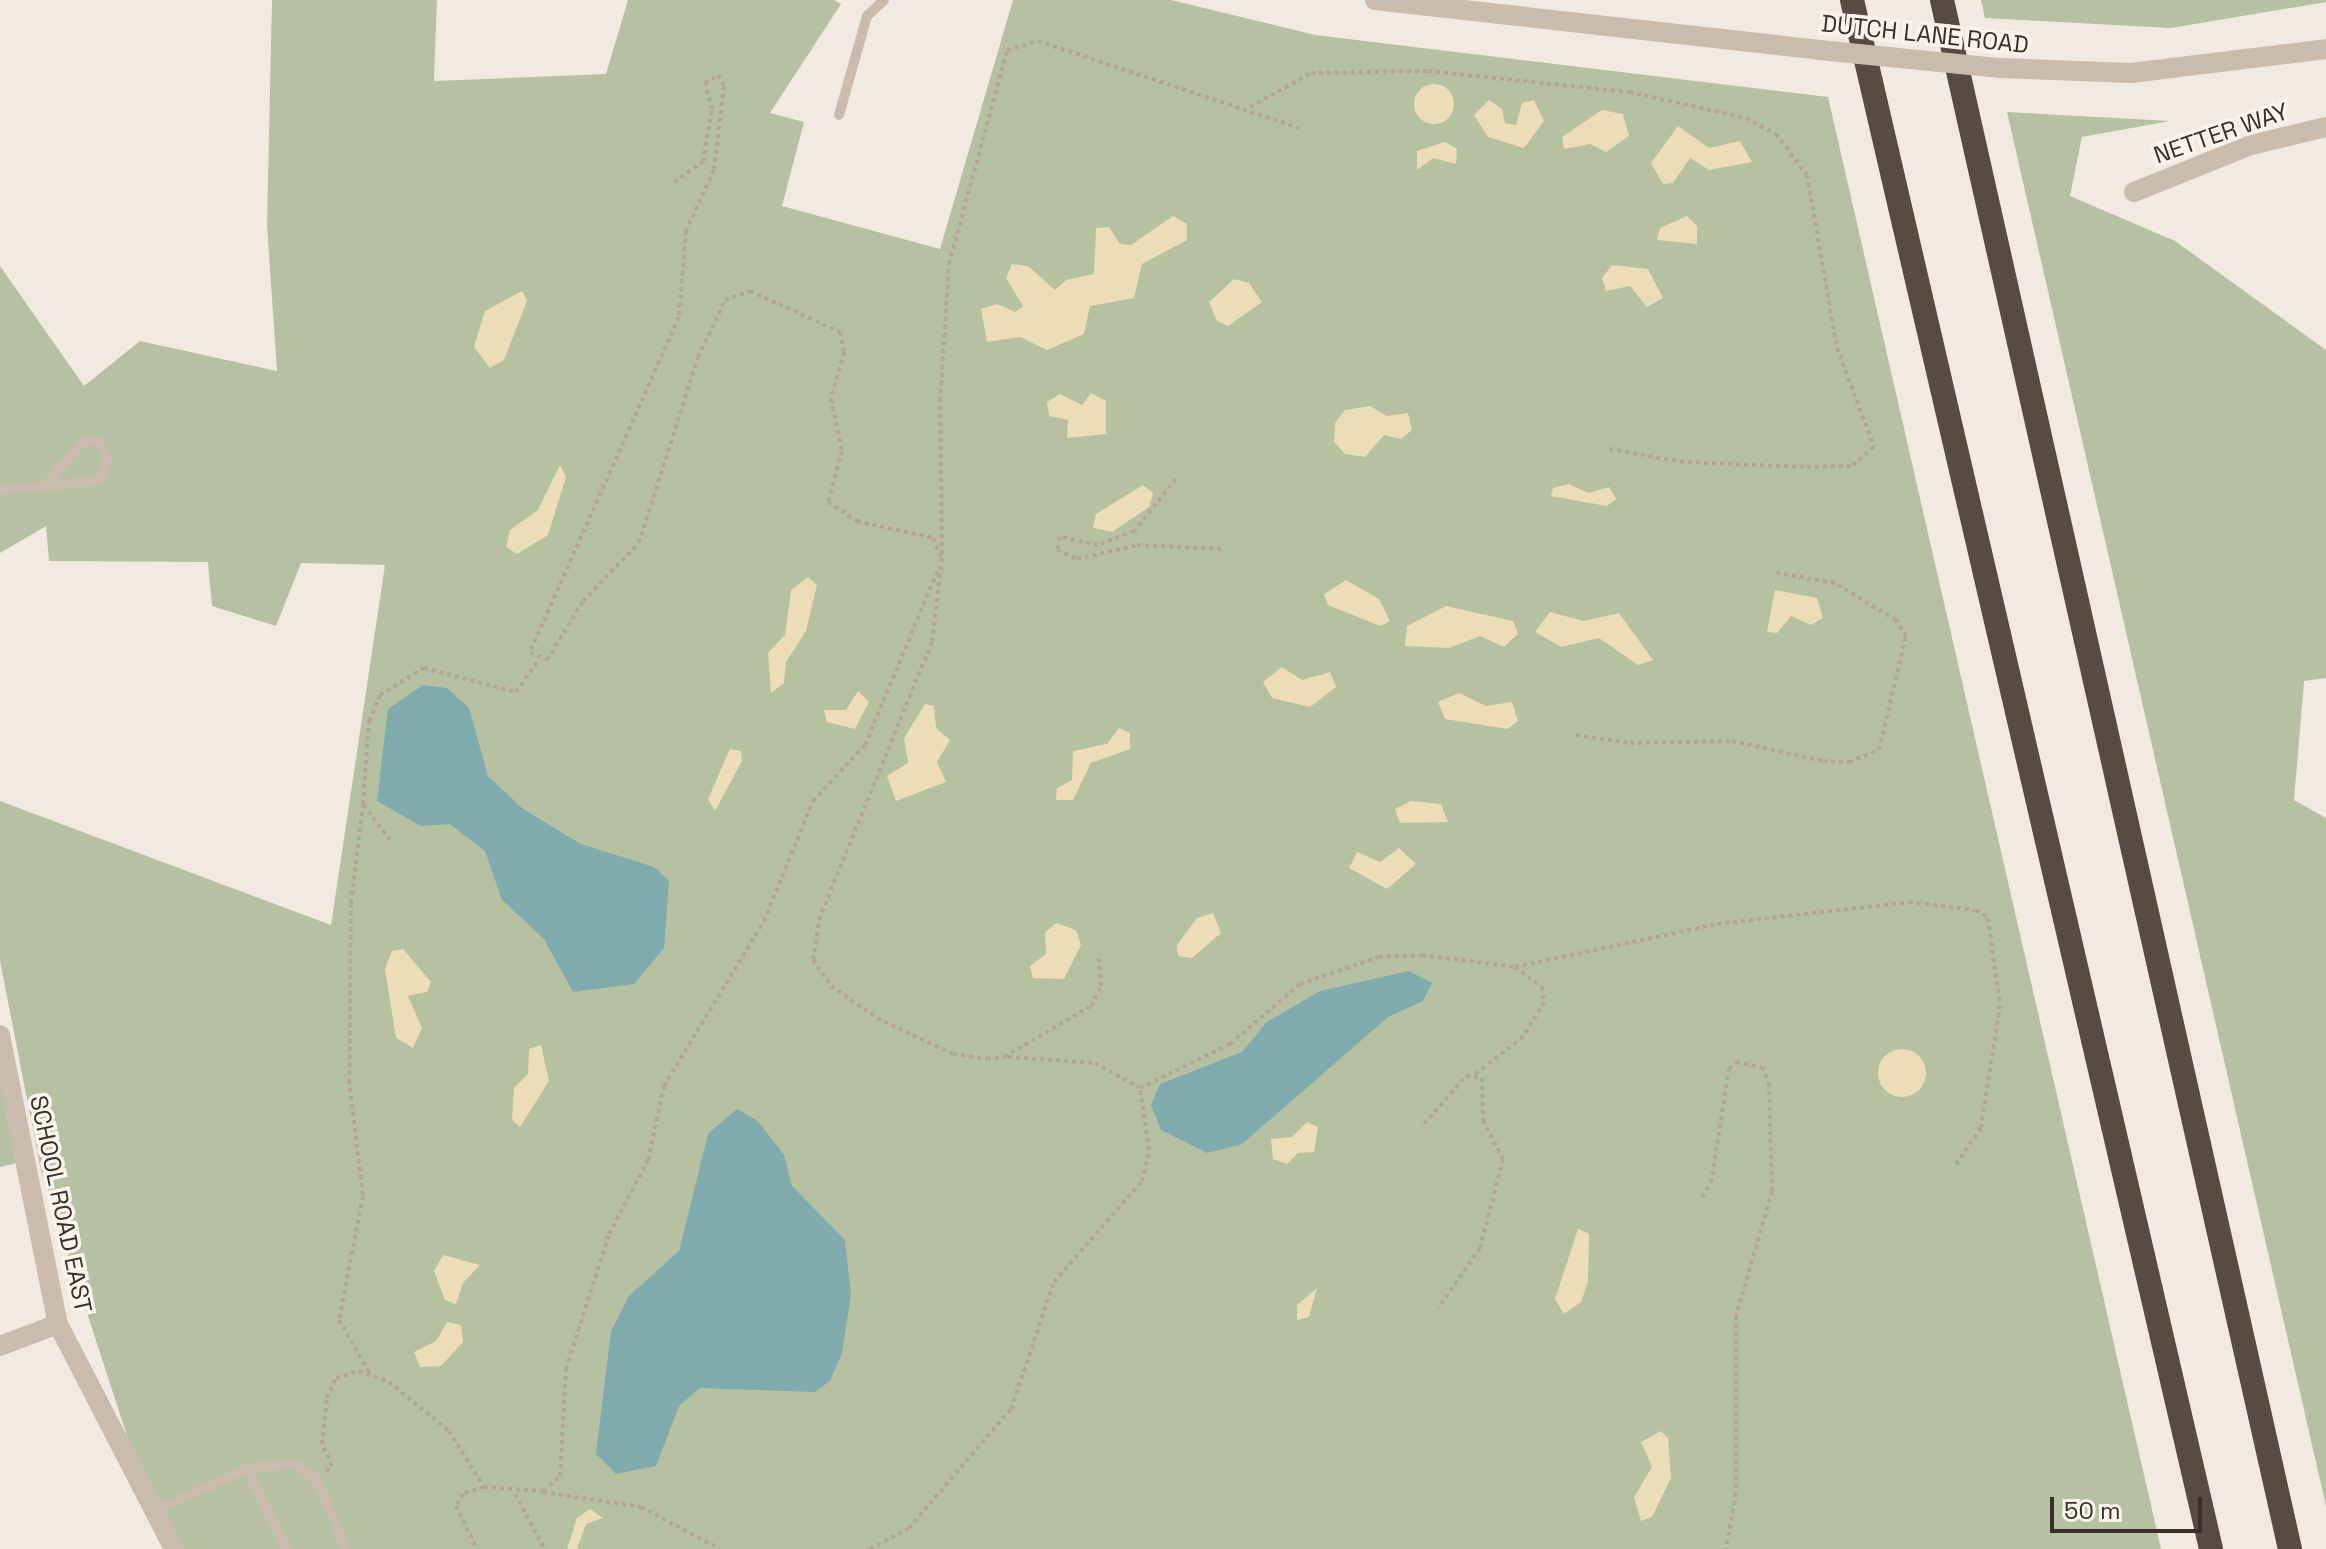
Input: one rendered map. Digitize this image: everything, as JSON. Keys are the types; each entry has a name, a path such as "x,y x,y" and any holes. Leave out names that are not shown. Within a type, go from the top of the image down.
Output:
{"highway":[{"path":"1852,0 2211,1549"},
{"path":"1942,0 2290,1549"}],"street":[{"name":"DUTCH LANE ROAD","path":"1375,0 2000,68 2131,73 2326,49"},
{"name":"NETTER WAY","path":"2134,192 2251,145 2326,127"},
{"name":"SCHOOL ROAD EAST","path":"0,1035 58,1324 174,1549"},
{"path":"0,1346 58,1324"}],"lane":[{"path":"839,115 867,16 884,0"},
{"path":"0,490 47,483 99,481 108,457 98,442 84,440 47,483"},
{"path":"155,1511 247,1468 295,1464 316,1479 346,1549"},
{"path":"247,1468 286,1549"}],"path":[{"path":"1140,1088 1095,1063 1004,1057 973,1059 925,1043 848,1001 813,960 820,916 932,642 942,558 940,401 949,264 1002,56 1038,41 1250,107 1299,128"},
{"path":"1250,107 1311,73 1428,71 1629,92 1746,118 1776,134 1807,175 1837,348 1874,447 1851,466 1804,467 1684,462 1609,449"},
{"path":"537,662 533,636 679,317 686,231 714,170 724,86 718,75 705,83 712,109 703,162 674,182"},
{"path":"484,1487 436,1416 370,1374 339,1320 363,1196 349,1080 351,903 369,721 391,685 436,669 516,692 537,662 547,660 583,601 639,543 698,357 719,310 736,292 840,332 845,340 831,399 842,451 828,502 857,521 933,538 942,558 865,745 813,801 764,921 668,1077 648,1160 588,1292 562,1388 560,1476 543,1491"},
{"path":"1176,479 1134,531 1098,545 1060,537 1057,550 1077,559 1137,545 1222,549"},
{"path":"1576,735 1630,743 1732,741 1823,761 1849,762 1879,750 1906,636 1896,620 1835,583 1777,573"},
{"path":"363,804 390,840"},
{"path":"1140,1088 1230,1044 1300,984 1336,968 1422,955 1515,967 1717,924 1909,902 1976,910 1988,918 2000,1005 1981,1128 1955,1166"},
{"path":"1004,1057 1091,1006 1101,986 1098,953"},
{"path":"1424,1124 1459,1081 1474,1075 1523,1037 1544,1002 1537,980 1515,967"},
{"path":"1702,1197 1711,1183 1729,1069 1736,1062 1762,1067 1769,1083 1772,1191 1736,1316 1736,1493 1726,1549"},
{"path":"1438,1308 1465,1278 1497,1197 1501,1145 1483,1120 1484,1083 1474,1075"},
{"path":"870,1549 909,1528 1011,1409 1054,1282 1142,1181 1149,1150 1140,1088"},
{"path":"316,1479 332,1466 322,1444 330,1386 346,1372 370,1374"},
{"path":"477,1549 456,1506 463,1494 484,1487 513,1492 543,1491 641,1507 720,1549"},
{"path":"513,1492 545,1549"}],"green space":[{"path":"272,0 437,0 434,81 606,74 628,0 834,0 841,4 770,113 804,122 782,206 940,249 1013,0 1171,0 1315,35 1828,97 2161,1549 174,1549 129,1442 41,1171 0,961 0,801 331,925 385,565 301,563 276,626 212,606 208,562 49,561 46,526 0,553 0,266 84,386 140,341 277,371 267,225"},
{"path":"1981,0 2326,2 2171,28 1985,18"},
{"path":"2007,112 2170,121 2082,137 2070,196 2175,241 2326,350 2326,678 2304,681 2294,800 2326,818 2326,1506"},
{"path":"0,1062 17,1163 0,1167"}],"sand":[{"path":"1434,84 1448,90 1454,104 1448,118 1434,124 1420,118 1414,104 1420,90"},
{"path":"1489,100 1502,109 1505,123 1516,125 1522,103 1534,100 1544,121 1524,148 1488,137 1474,115"},
{"path":"1602,110 1623,114 1629,136 1606,152 1590,144 1564,149 1562,137"},
{"path":"1678,126 1709,148 1740,141 1752,162 1709,170 1690,158 1673,183 1663,184 1651,163"},
{"path":"1445,142 1457,149 1456,164 1433,158 1417,170 1417,151"},
{"path":"1173,216 1187,224 1187,240 1142,264 1134,298 1090,306 1084,334 1047,350 1020,337 987,342 981,309 997,304 1015,312 1023,306 1006,278 1012,264 1028,266 1055,290 1066,280 1094,274 1096,228 1109,227 1120,244 1131,245"},
{"path":"1687,216 1697,226 1697,244 1657,240 1660,228"},
{"path":"1612,265 1648,269 1663,298 1647,307 1630,286 1606,291 1602,278"},
{"path":"1234,279 1249,283 1262,302 1228,326 1217,321 1209,302"},
{"path":"522,291 527,301 504,360 490,368 474,347 485,311"},
{"path":"1091,393 1106,401 1106,434 1067,438 1068,420 1049,416 1047,402 1060,394 1082,405"},
{"path":"1370,406 1387,416 1408,413 1412,430 1401,439 1384,435 1365,457 1345,454 1334,442 1335,423 1345,410"},
{"path":"560,465 566,477 548,535 517,554 506,547 510,530 538,510"},
{"path":"1569,484 1588,493 1609,487 1616,499 1607,506 1551,496 1553,488"},
{"path":"1143,485 1153,493 1149,507 1112,532 1093,528 1096,514"},
{"path":"808,577 817,585 806,631 786,662 784,683 771,693 768,653 785,635 791,590"},
{"path":"1346,580 1379,599 1390,621 1380,626 1328,605 1324,594"},
{"path":"1775,590 1817,598 1823,618 1811,625 1791,616 1777,633 1767,632"},
{"path":"1446,606 1513,621 1518,634 1504,647 1480,636 1449,648 1405,646 1407,626"},
{"path":"1550,612 1584,621 1619,613 1653,660 1638,665 1599,638 1561,647 1535,632"},
{"path":"1282,667 1302,680 1330,672 1336,687 1310,707 1272,698 1263,682"},
{"path":"858,691 869,702 855,729 827,722 824,710 846,710"},
{"path":"1459,693 1486,706 1512,702 1518,721 1508,729 1445,719 1438,702"},
{"path":"925,704 934,706 936,728 950,740 937,762 946,782 896,801 887,776 908,763 904,738"},
{"path":"1119,728 1130,733 1130,749 1091,763 1073,800 1056,800 1057,788 1072,780 1073,751 1107,744"},
{"path":"730,749 741,751 742,761 715,811 708,799"},
{"path":"1411,801 1441,804 1448,822 1400,823 1395,809"},
{"path":"1399,848 1416,864 1387,889 1349,868 1357,852 1380,862"},
{"path":"1213,913 1221,933 1192,958 1178,956 1177,945 1197,918"},
{"path":"1056,923 1076,930 1081,945 1064,979 1033,978 1030,966 1046,954 1045,933"},
{"path":"403,949 431,982 427,992 408,996 422,1028 413,1048 396,1038 385,969 392,951"},
{"path":"541,1045 549,1081 520,1127 512,1120 514,1088 528,1074 529,1049"},
{"path":"1902,1049 1919,1056 1926,1073 1919,1090 1902,1097 1885,1090 1878,1073 1885,1056"},
{"path":"1307,1122 1318,1127 1314,1152 1298,1153 1287,1164 1273,1159 1271,1139 1292,1137"},
{"path":"1578,1229 1589,1234 1588,1282 1581,1302 1564,1314 1555,1299"},
{"path":"443,1255 480,1265 463,1283 456,1304 445,1300 434,1271"},
{"path":"1317,1288 1309,1317 1297,1320 1297,1305"},
{"path":"447,1322 461,1325 463,1342 441,1366 420,1367 414,1352 436,1341"},
{"path":"1661,1431 1668,1438 1671,1478 1652,1517 1641,1521 1634,1497 1652,1467 1641,1442"},
{"path":"590,1509 603,1518 586,1524 577,1549 567,1549 577,1518"}],"water":[{"path":"423,685 447,688 469,708 488,776 523,809 581,844 654,867 669,881 664,948 634,984 573,992 544,939 502,900 485,851 450,824 421,826 377,801 388,709"},
{"path":"1409,971 1432,983 1423,1001 1388,1017 1242,1144 1207,1153 1161,1130 1151,1105 1160,1084 1242,1052 1267,1022 1320,991"},
{"path":"737,1109 758,1121 784,1155 792,1186 845,1240 851,1295 842,1353 830,1381 815,1392 700,1388 679,1406 656,1466 616,1474 596,1454 611,1331 629,1296 679,1251 708,1134"}]}
